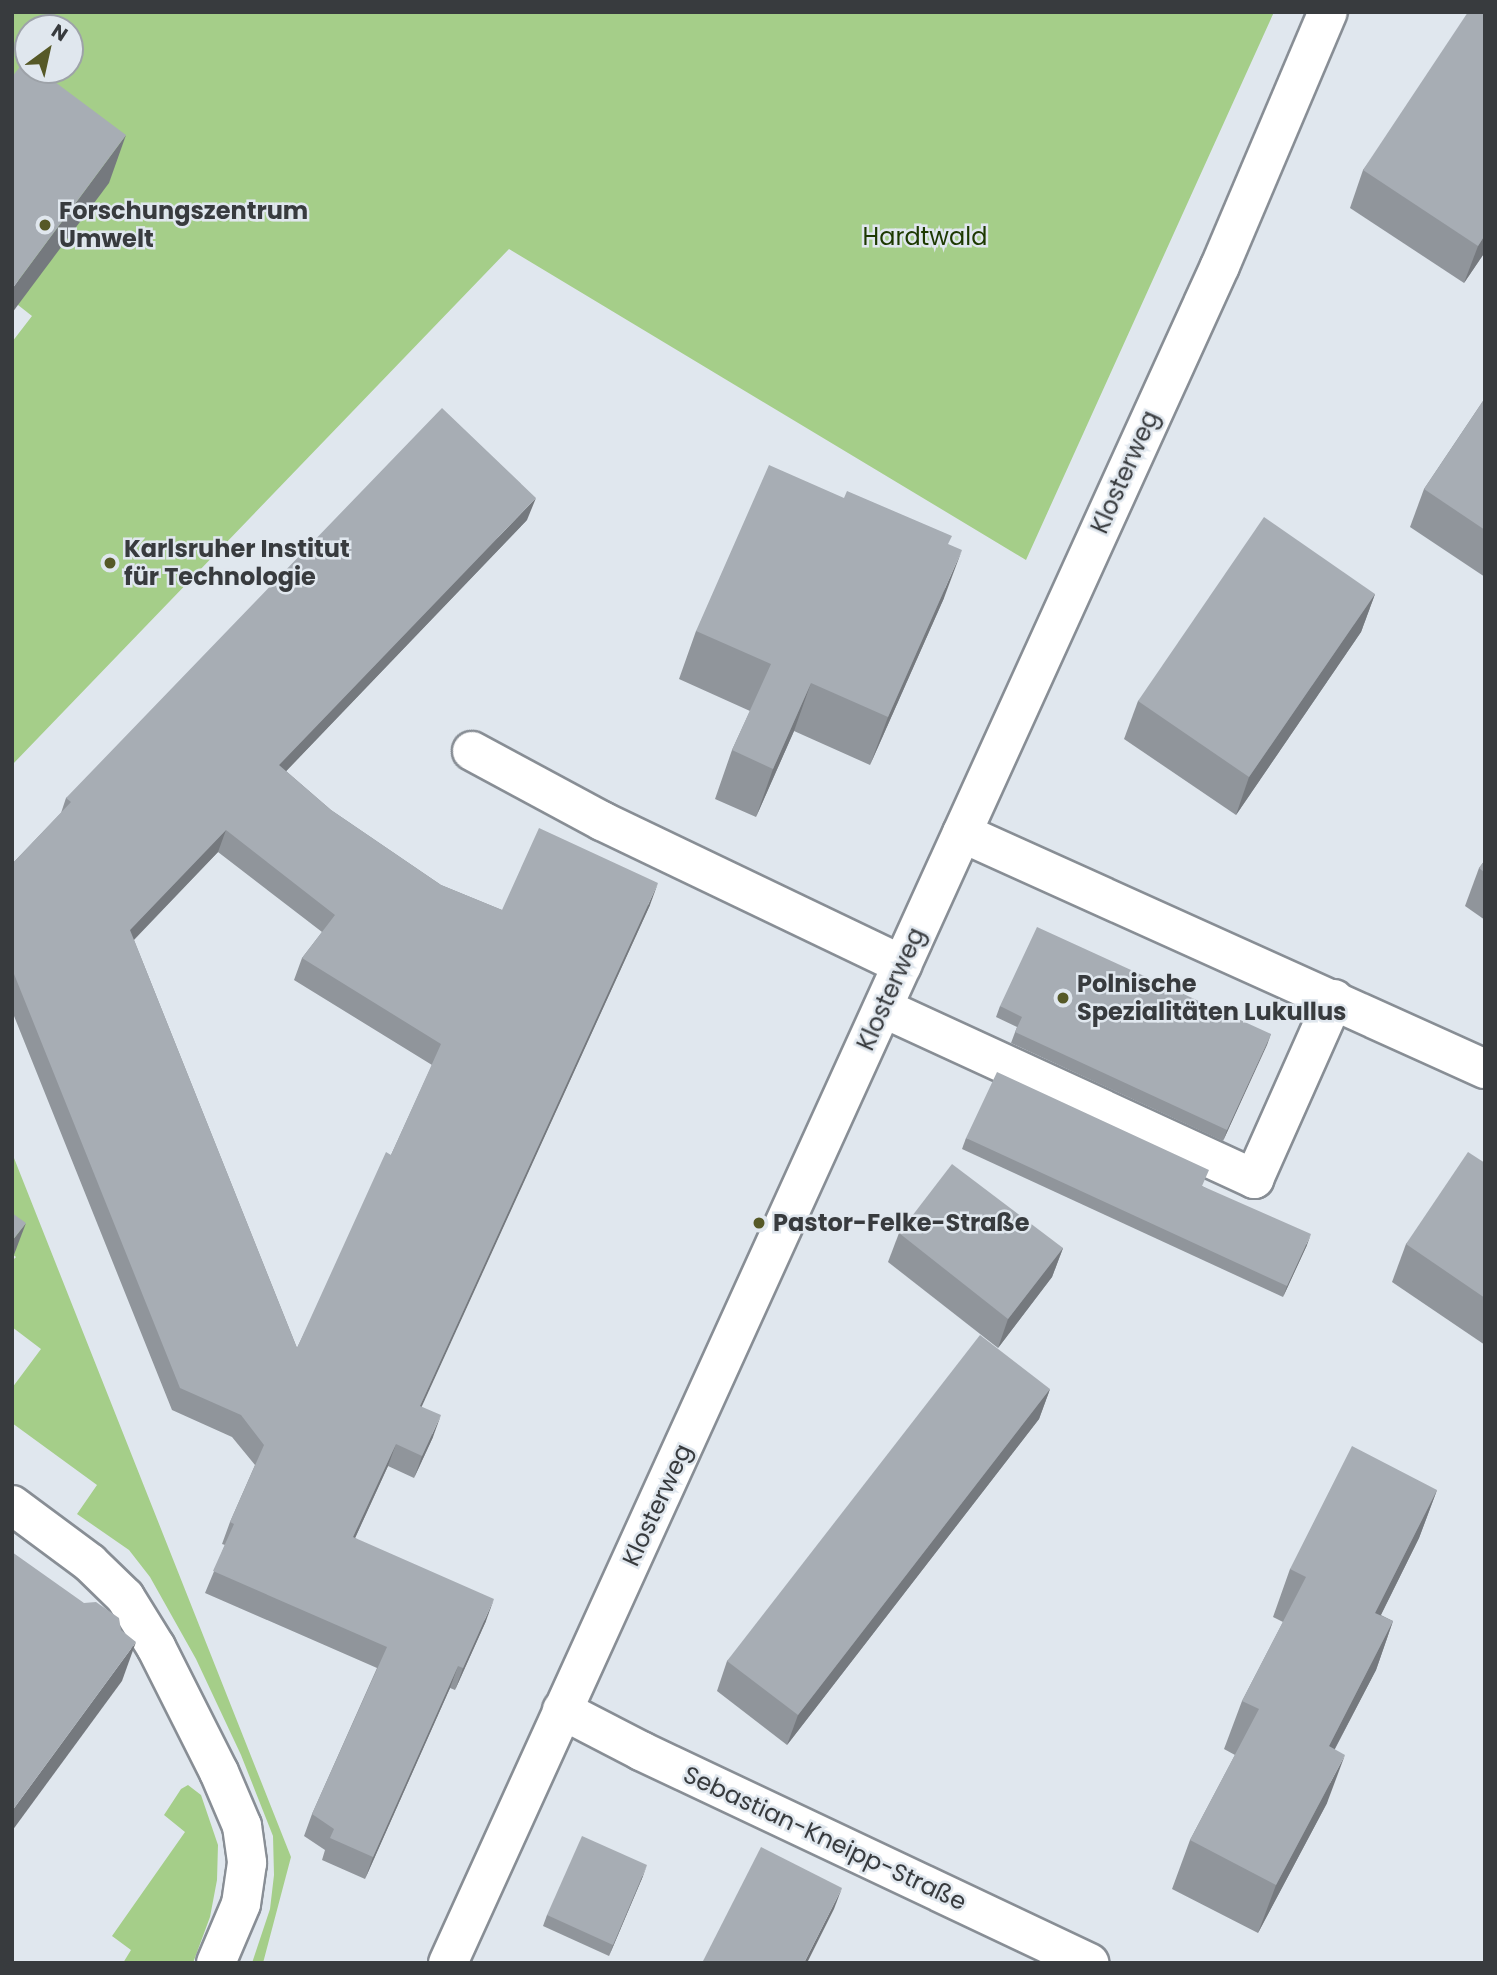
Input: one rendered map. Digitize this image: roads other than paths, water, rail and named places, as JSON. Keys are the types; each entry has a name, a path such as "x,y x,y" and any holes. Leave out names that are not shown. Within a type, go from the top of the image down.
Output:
{"street":[{"name":"Klosterweg","path":"448,1963 1220,266 1328,12"},
{"path":"472,751 602,821 902,965"},
{"path":"962,833 1485,1069"},
{"path":"883,1008 1254,1179 1334,999"},
{"path":"12,1506 97,1568 125,1597 156,1647 219,1772 242,1826 247,1863 241,1904 216,1963"},
{"name":"Sebastian-Kneipp-Straße","path":"562,1710 641,1751 1089,1963"}],"place":[{"name":"Forschungszentrum Umwelt","path":"45,225"},
{"name":"Karlsruher Institut für Technologie","path":"110,563"},
{"name":"Polnische Spezialitäten Lukullus","path":"1063,998"},
{"name":"Pastor-Felke-Straße","path":"759,1223"}],"park label":[{"name":"Hardtwald","path":"925,237"}]}
